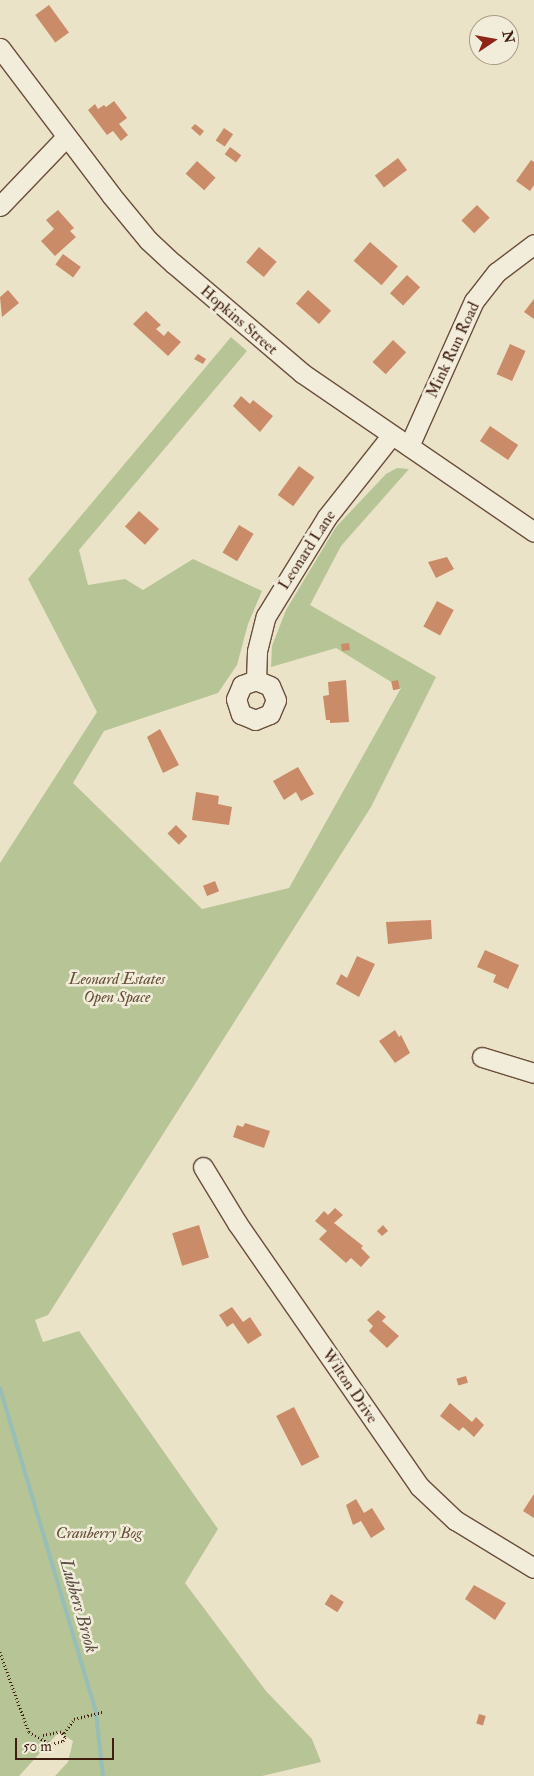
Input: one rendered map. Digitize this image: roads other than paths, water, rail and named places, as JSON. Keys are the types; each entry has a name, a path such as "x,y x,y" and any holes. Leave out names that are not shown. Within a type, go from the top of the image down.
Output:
{"street":[{"name":"Hopkins Street","path":"0,48 66,137 148,240 174,264 282,358 392,436 534,532"},
{"path":"0,206 66,137"},
{"name":"Mink Run Road","path":"409,446 474,301 498,272 534,244"},
{"name":"Leonard Lane","path":"256,680 259,639 273,604 327,517 392,436"},
{"path":"482,1057 534,1074"},
{"name":"Wilton Drive","path":"203,1167 237,1223 419,1486 456,1520 534,1568"}],"waterway":[{"name":"Lubbers Brook","path":"0,1388 96,1713 103,1776"}],"park label":[{"name":"Leonard Estates Open Space","path":"117,988"},
{"name":"Cranberry Bog","path":"99,1533"}]}
